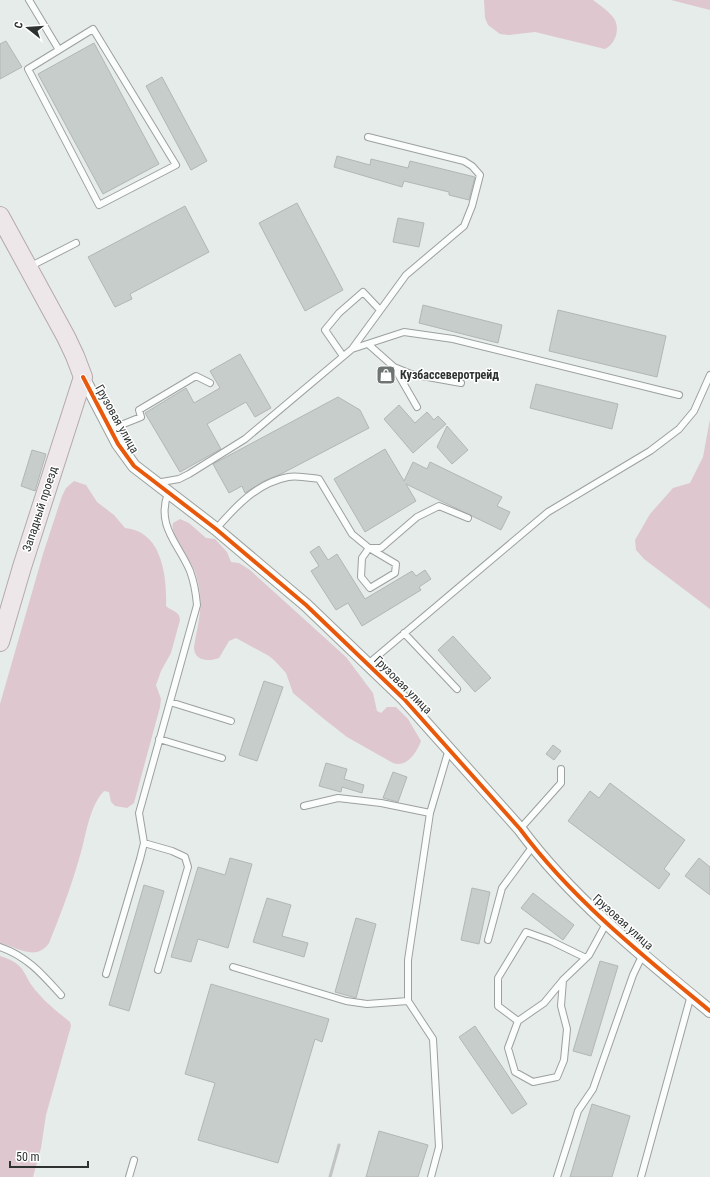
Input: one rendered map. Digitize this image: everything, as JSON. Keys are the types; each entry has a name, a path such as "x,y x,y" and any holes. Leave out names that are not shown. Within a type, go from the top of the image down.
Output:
{"main road":[{"name":"Грузовая улица","path":"0,216 76,356 83,378"},
{"name":"Западный проезд","path":"0,642 22,567 83,378"}],"street":[{"name":"Грузовая улица","path":"83,378 110,430 128,460 154,483 216,529 306,605 404,699 520,829 532,846 565,882 643,954 710,1011"}],"lane":[{"path":"29,0 59,50"},
{"path":"93,29 176,166 99,205 28,69 59,50 93,29"},
{"path":"154,483 179,479 245,439 352,349 406,275 464,226 472,206 480,175 472,166 464,161 368,137"},
{"path":"27,268 76,243"},
{"path":"343,356 325,330 339,313 363,292 380,310"},
{"path":"352,349 404,332 453,339 679,395"},
{"path":"368,344 394,367 417,407"},
{"path":"394,367 411,374 461,383"},
{"path":"368,664 548,512 650,451 679,429 694,411 710,375"},
{"path":"110,430 141,417 139,410 196,376 210,383"},
{"path":"216,529 239,503 262,487 289,476 319,479 352,534 369,548 396,564 395,573 370,588 360,577 362,558 369,548"},
{"path":"106,974 144,843 139,813 196,605 195,588 190,571 168,528 163,514 164,504 168,493"},
{"path":"369,548 381,548 417,517 439,506 468,518"},
{"path":"404,633 457,689"},
{"path":"170,702 231,721"},
{"path":"160,739 222,758"},
{"path":"430,1177 438,1147 433,1039 408,1001 408,960 430,813 438,781 449,750"},
{"path":"520,829 562,782 561,769"},
{"path":"304,806 338,798 381,803 430,813"},
{"path":"144,843 172,850 185,857 188,868 158,970"},
{"path":"488,940 502,888 532,846"},
{"path":"563,980 560,1006 568,1029 564,1060 558,1077 533,1082 514,1072 508,1048 518,1021 544,1003 563,980 586,958 608,922"},
{"path":"518,1021 498,1006 498,978 526,932 551,941 586,958"},
{"path":"0,948 10,950 34,965 60,995"},
{"path":"557,1177 578,1111 593,1089 633,975 643,954"},
{"path":"233,967 346,1001 367,1004 408,1001"},
{"path":"641,1177 691,996"},
{"path":"129,1177 134,1160"}],"shaded area":[{"path":"484,0 593,0 613,17 617,26 616,35 609,47 605,49 535,32 509,35 500,34 488,25 485,18"},
{"path":"671,0 710,0 710,10"},
{"path":"710,419 710,609 644,559 636,550 635,540 650,514 673,488 690,483 703,457"},
{"path":"74,481 86,485 97,502 114,515 125,528 137,531 147,537 154,546 160,557 163,569 166,606 179,615 180,620 171,653 161,671 156,685 161,699 160,707 134,803 127,808 115,806 111,802 109,792 104,791 94,806 91,814 72,880 49,943 44,949 38,952 26,952 0,943 0,704 43,554 62,496 66,488"},
{"path":"180,519 189,523 206,538 215,539 227,552 231,562 239,563 250,570 346,657 373,693 377,711 381,713 387,707 396,707 408,719 421,741 411,758 403,763 393,763 347,737 293,693 286,673 275,661 269,656 236,638 229,641 219,658 206,660 199,658 196,655 194,647 200,610 200,593 193,567 174,533 173,523"},
{"path":"0,956 16,963 24,971 38,993 49,1005 70,1022 71,1026 46,1115 41,1148 33,1177 0,1177"}],"building":[{"path":"6,41 22,67 0,79 0,44"},
{"path":"94,43 159,164 103,194 38,74"},
{"path":"162,77 207,161 191,170 146,86"},
{"path":"337,156 370,165 371,159 408,168 410,161 475,177 469,200 449,195 449,192 404,181 402,187 334,167"},
{"path":"297,203 343,290 305,311 259,223"},
{"path":"185,206 209,252 130,294 132,299 115,307 88,257"},
{"path":"398,218 424,223 419,247 393,242"},
{"path":"423,305 502,325 498,343 419,323"},
{"path":"558,310 666,336 657,377 549,351"},
{"path":"240,354 271,408 255,417 246,402 207,424 221,449 180,472 145,413 186,388 194,403 220,388 210,371"},
{"path":"536,384 618,404 612,429 530,408"},
{"path":"338,397 360,410 369,428 281,474 264,481 245,493 242,486 229,493 213,464"},
{"path":"399,405 415,423 427,412 434,420 438,416 446,424 413,453 384,419"},
{"path":"447,426 468,450 452,464 437,447"},
{"path":"385,449 404,481 413,462 427,469 430,462 502,497 497,506 510,512 501,530 406,484 416,501 365,532 334,479"},
{"path":"32,450 46,454 35,491 21,486"},
{"path":"319,546 328,560 337,554 365,599 412,571 416,576 425,570 431,579 419,587 421,590 362,626 348,603 336,610 311,571 319,566 310,552"},
{"path":"453,636 491,678 475,692 438,650"},
{"path":"264,681 283,687 257,761 239,755"},
{"path":"553,745 561,751 554,760 546,754"},
{"path":"326,763 347,769 344,779 364,785 362,793 342,787 341,792 319,786"},
{"path":"393,772 407,777 398,802 383,798"},
{"path":"610,783 685,840 664,869 670,874 659,889 568,821 590,791 599,798"},
{"path":"230,858 252,864 228,948 198,939 191,962 171,957 198,867 225,875"},
{"path":"699,858 710,867 710,895 685,876"},
{"path":"144,885 164,891 129,1011 109,1005"},
{"path":"472,888 490,892 479,944 461,940"},
{"path":"533,893 574,925 563,940 521,908"},
{"path":"267,898 291,905 282,936 308,943 304,957 253,942"},
{"path":"356,918 376,924 356,998 335,992"},
{"path":"600,961 618,966 591,1056 573,1051"},
{"path":"211,984 329,1019 322,1042 315,1039 278,1163 198,1140 215,1083 185,1074"},
{"path":"475,1026 527,1104 512,1114 459,1037"},
{"path":"592,1104 630,1116 612,1177 570,1177"},
{"path":"379,1131 428,1145 418,1177 366,1177"}],"railway":[{"path":"330,1177 339,1145"}],"cycle path":[{"path":"83,377 118,444 134,466 216,529 306,605 404,699 520,829 540,855 585,903 634,948 710,1011"}],"place":[{"name":"Кузбассеверотрейд","path":"386,375"}]}
